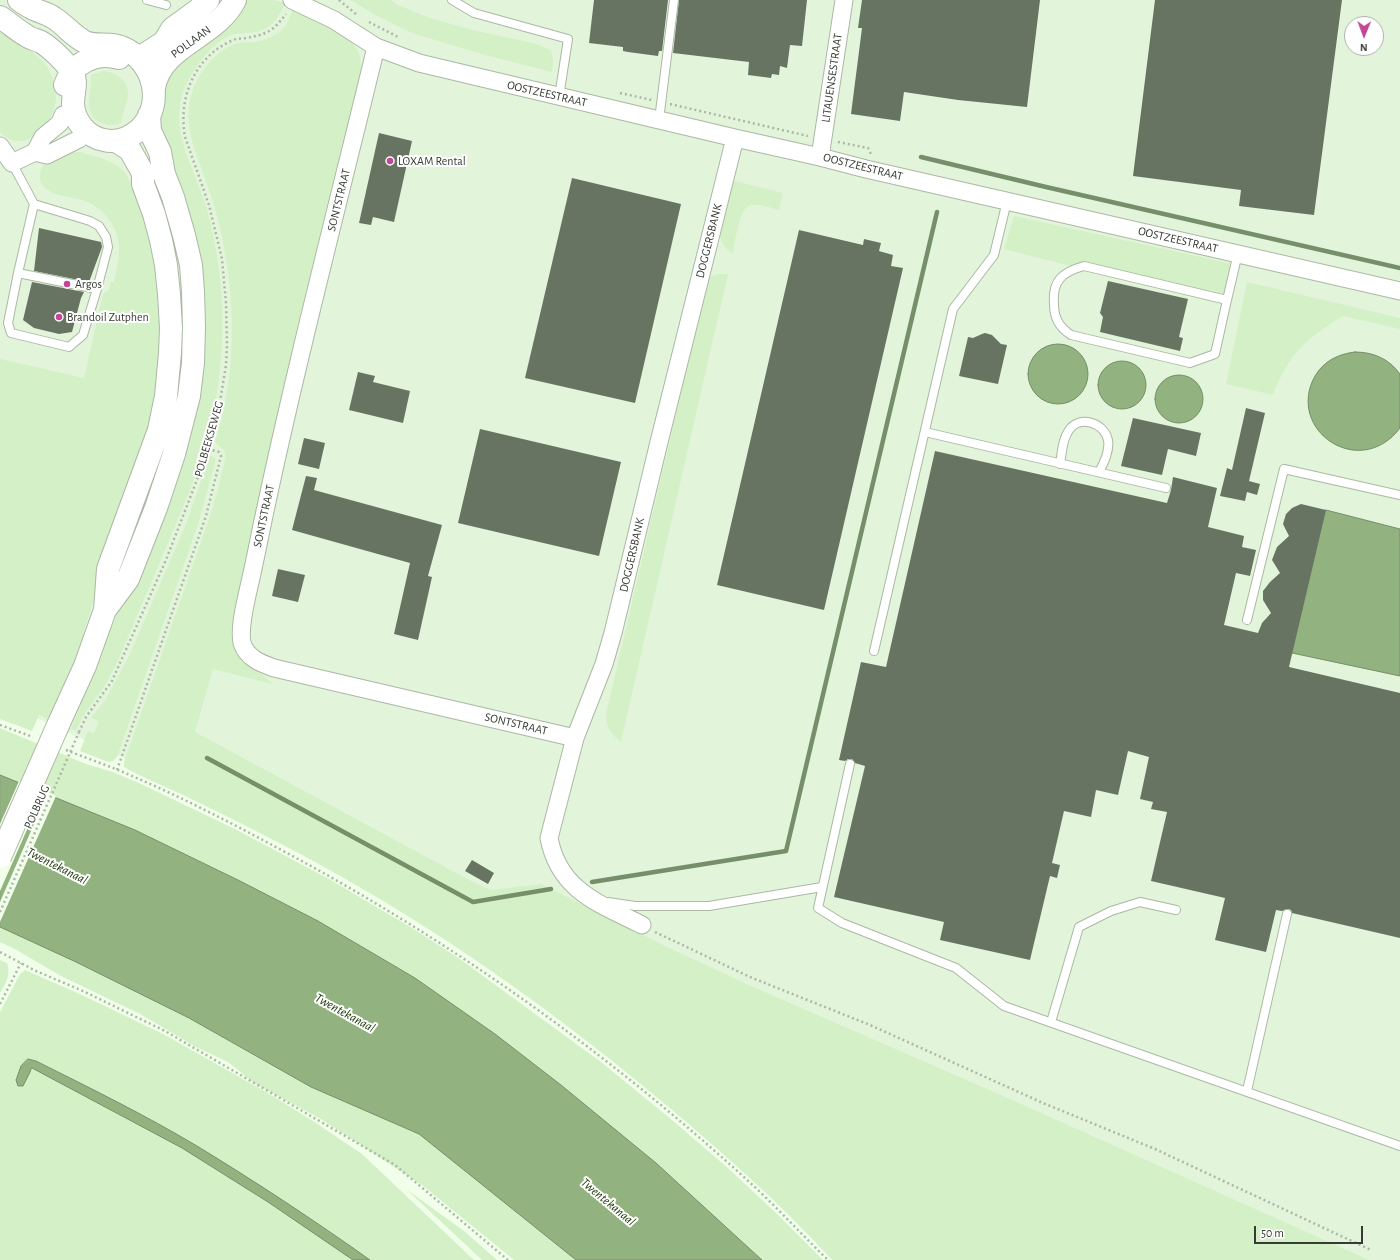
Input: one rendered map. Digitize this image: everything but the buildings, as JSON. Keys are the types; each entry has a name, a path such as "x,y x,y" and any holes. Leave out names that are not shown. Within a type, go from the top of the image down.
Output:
{"main road":[{"name":"POLLAAN","path":"128,55 164,42 172,29 198,10 208,0"},
{"name":"POLLAAN","path":"144,122 153,102 154,88 158,73 167,60 218,22 235,0"},
{"path":"25,4 76,50 83,54 98,50 111,56 128,55 150,74 154,88"},
{"path":"0,17 28,37 38,51 55,67 60,74 76,85 73,103 76,117 93,149 127,147 132,154 143,174 143,184 154,214 166,265 170,314 170,353 166,396 159,430 108,569 105,610"},
{"path":"86,138 69,128 63,115 61,101 68,79 98,50"},
{"path":"0,857 84,666 105,610 128,578 153,515 174,454 189,396 193,363 194,326 191,272 184,235 173,197 164,174 160,152 150,131 144,122 138,118 142,96 142,86 137,73 131,66 128,55"},
{"path":"113,147 128,137 144,122"}],"street":[{"name":"OOSTZEESTRAAT","path":"314,0 334,20 376,47 419,63 866,169 1400,290"},
{"name":"LITAUENSESTRAAT","path":"820,157 844,0"},
{"name":"OOSTZEESTRAAT","path":"289,7 334,20"},
{"name":"SONTSTRAAT","path":"376,47 274,467 244,610 242,642 248,654 254,659 262,664 274,668 576,738"},
{"path":"0,146 12,163 35,152 43,137 60,123 63,115"},
{"path":"35,152 47,155 86,138"},
{"name":"DOGGERSBANK","path":"642,925 592,900 568,881 552,852 549,838 576,738 604,664 613,633 735,138"}],"lane":[{"path":"147,0 166,5"},
{"path":"452,0 474,13 568,39 559,97"},
{"path":"659,120 674,0"},
{"path":"12,163 34,204 8,323 11,333 69,347 83,335 108,247 106,237 99,226 90,221 34,204"},
{"path":"874,651 953,309 994,255 1007,201"},
{"path":"1227,300 1084,266 1075,268 1062,276 1054,287 1053,295 1056,319 1062,329 1071,335 1190,362 1215,354 1238,253"},
{"path":"18,273 97,289"},
{"path":"1060,464 1063,443 1069,430 1074,425 1088,421 1095,423 1100,427 1108,439 1107,455 1099,472"},
{"path":"925,432 1166,488"},
{"path":"1247,620 1284,469 1400,495"},
{"path":"850,764 818,908 842,923 956,968 1004,1006 1400,1146"},
{"path":"592,900 635,906 709,906 822,887"},
{"path":"1051,1022 1079,927 1111,911 1140,902 1176,910"},
{"path":"1247,1092 1287,914"}],"path":[{"name":"POLLAAN","path":"185,101 188,90 197,72 212,52 233,40 257,36 273,30 289,7"},
{"name":"POLBEEKSEWEG","path":"80,732 86,717 112,681 124,656 181,522 208,449 219,408 226,365 227,330 222,259 214,221 199,174 185,138 183,125 185,101"},
{"path":"208,449 219,452 221,456 212,494 201,530 117,770 227,820 307,863 401,917 501,983 592,1050 666,1110 744,1178 828,1260"},
{"name":"POLBRUG","path":"0,912 80,732"},
{"path":"642,925 750,977 870,1026 1043,1103 1155,1149 1371,1250"},
{"path":"0,952 165,1031 395,1164 508,1260"},
{"path":"0,1004 21,963"}],"shaded area":[{"path":"0,0 1400,0 1400,1260 845,1260 605,1040 331,854 0,701"},
{"path":"246,0 273,0 285,3 279,16 267,28 261,31 229,36 221,40 207,53 189,79 182,96 180,110 181,137 204,200 213,232 221,287 223,322 220,373 211,424 199,466 189,493 117,663 105,685 83,716 76,731 71,729 110,630 131,583 199,381 157,125 167,73"},
{"path":"351,0 391,0 398,5 427,17 472,30 533,43 551,50 553,60 552,72 489,56 412,33 377,16"},
{"path":"293,9 328,25 351,42 357,50 360,58 361,69 232,624 231,631 233,645 238,656 248,666 266,677 272,684 213,669 195,732 471,881 491,890 541,884 667,947 751,986 1010,1099 1369,1260 832,1260 770,1197 727,1157 623,1069 506,981 425,927 342,877 244,825 124,767 124,762 210,515 225,458 224,451 215,442 226,399 229,377 232,332 230,288 218,218 191,136 189,109 191,95 197,80 209,62 220,52 232,45 266,39 281,31 288,21"},
{"path":"0,27 43,61 51,74 56,93 54,108 44,127 37,134 28,139 19,141 10,139 0,132"},
{"path":"103,71 112,73 124,81 128,90 121,123 118,124 110,125 99,122 94,118 89,107 91,75"},
{"path":"80,152 104,159 118,166 136,189 145,213 161,288 160,370 149,433 102,573 79,651 51,720 39,715 32,731 0,719 0,359 84,378 103,294 109,290 111,282 114,282 119,249 118,240 112,224 101,211 86,202 48,190 43,186 40,176 41,170 49,160 68,153"},
{"path":"731,180 783,193 779,210 758,205 751,205 747,207 743,212 738,226 733,254 722,242 719,229"},
{"path":"1014,216 1233,264 1224,305 1004,249"},
{"path":"719,274 728,274 621,742 609,730 606,714 707,281 710,277"},
{"path":"1247,282 1400,318 1400,329 1343,316 1319,332 1300,348 1285,368 1273,395 1226,384"},
{"path":"210,455 215,458 215,463 199,521 117,757 113,761 108,762 80,751 88,731 94,733 99,721 91,718 106,699 129,656 186,524"},
{"path":"0,728 86,764 113,772 141,784 235,829 329,879 412,928 460,959 601,1062 672,1120 728,1168 823,1260 762,1260 656,1163 561,1085 495,1034 415,978 318,921 240,881 135,830 0,775"},
{"path":"0,927 76,962 189,1018 311,1087 419,1134 576,1260 514,1260 422,1185 321,1119 254,1083 228,1062 196,1047 140,1014 61,976 0,942"},
{"path":"0,960 7,963 8,975 0,993"},
{"path":"25,970 82,995 165,1035 273,1096 316,1123 362,1154 474,1260 370,1260 306,1215 197,1146 88,1087 36,1061 28,1059 18,1072 16,1080 19,1087 23,1086 32,1068 182,1148 268,1202 353,1260 0,1260 0,1012 20,974"},
{"path":"406,1189 464,1231 497,1260 482,1260"}],"water":[{"path":"1058,344 1075,349 1083,357 1088,374 1083,391 1075,399 1058,404 1041,399 1033,391 1028,374 1033,357 1041,349"},
{"path":"1355,352 1368,353 1380,357 1391,364 1400,374 1400,428 1384,443 1366,450 1348,449 1331,442 1318,430 1310,414 1308,396 1315,376 1327,362 1332,359 1343,354"},
{"path":"1117,361 1127,361 1136,365 1142,371 1145,376 1145,394 1136,405 1127,409 1117,409 1108,405 1102,399 1098,390 1098,380 1102,371 1108,365"},
{"path":"1174,375 1184,375 1193,379 1199,385 1202,390 1202,408 1193,419 1184,423 1174,423 1165,419 1159,413 1155,404 1155,394 1159,385 1165,379"},
{"path":"1326,510 1400,529 1400,676 1292,653"},
{"name":"Twentekanaal","path":"0,775 135,830 240,881 318,921 415,978 495,1034 561,1085 656,1163 762,1260 576,1260 419,1134 311,1087 189,1018 76,962 0,927"},
{"path":"28,1059 36,1061 158,1123 241,1173 328,1230 370,1260 353,1260 268,1202 182,1148 32,1068 23,1086 18,1086 16,1080 21,1066"}],"pier":[{"path":"19,781 44,791 0,891 0,824"},
{"path":"48,792 56,796 0,922 0,902"}],"waterway":[{"path":"921,157 1400,268"},
{"path":"592,882 786,851 937,212"},
{"path":"207,758 473,902 551,889"}],"place":[{"name":"LOXAM Rental","path":"390,161"},
{"name":"Argos","path":"67,284"},
{"name":"Brandoil Zutphen","path":"59,317"}]}
